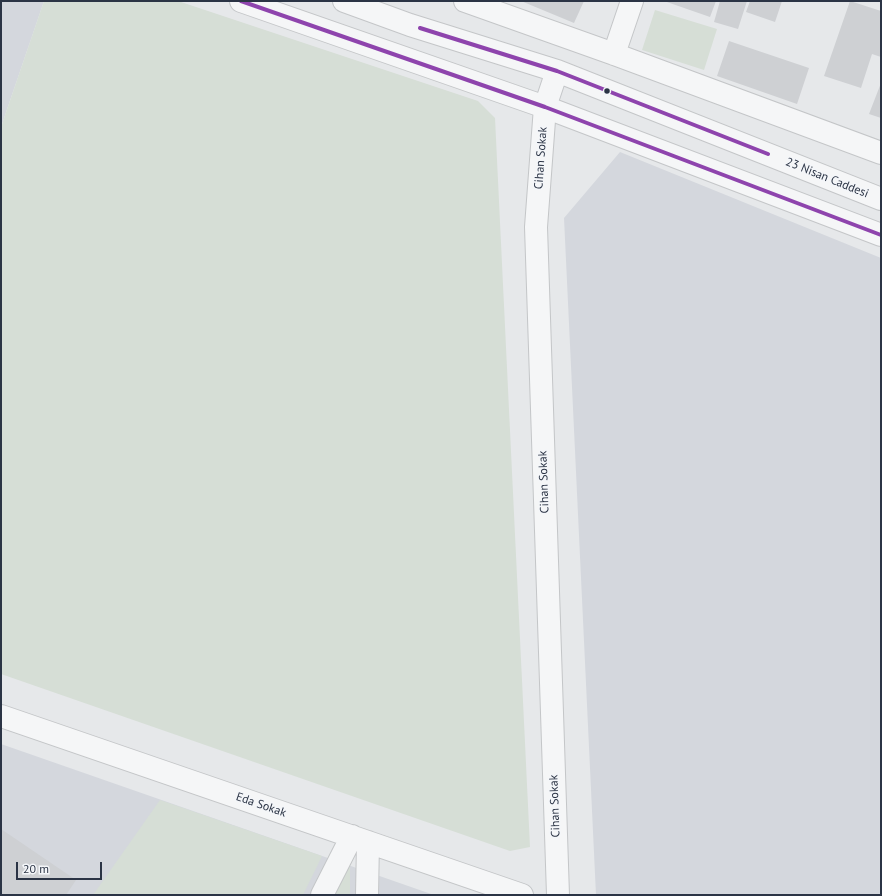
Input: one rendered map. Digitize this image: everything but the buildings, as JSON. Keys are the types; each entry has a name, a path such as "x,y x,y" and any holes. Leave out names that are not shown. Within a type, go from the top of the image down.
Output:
{"street":[{"path":"241,1 545,107 881,235"},
{"name":"23 Nisan Caddesi","path":"344,1 410,24 557,71 881,199"},
{"path":"465,1 614,54 881,153"},
{"path":"614,54 632,1"},
{"name":"Cihan Sokak","path":"557,71 545,107 536,227 558,895"},
{"name":"Eda Sokak","path":"1,716 522,895"},
{"path":"322,895 360,839"},
{"path":"360,839 368,895"}],"shaded area":[{"path":"1,1 44,1 1,127"},
{"path":"44,1 178,1 478,101 495,118 530,847 510,851 1,674 1,127"},
{"path":"655,10 717,29 704,70 642,50"},
{"path":"620,152 881,258 881,895 596,895 564,218"},
{"path":"1,744 434,895 1,895"},
{"path":"160,800 322,856 303,895 93,895"},
{"path":"347,865 350,866 350,895 332,895"}],"transit line":[{"path":"241,1 545,107 881,235"},
{"path":"420,28 557,71 768,154"}]}
